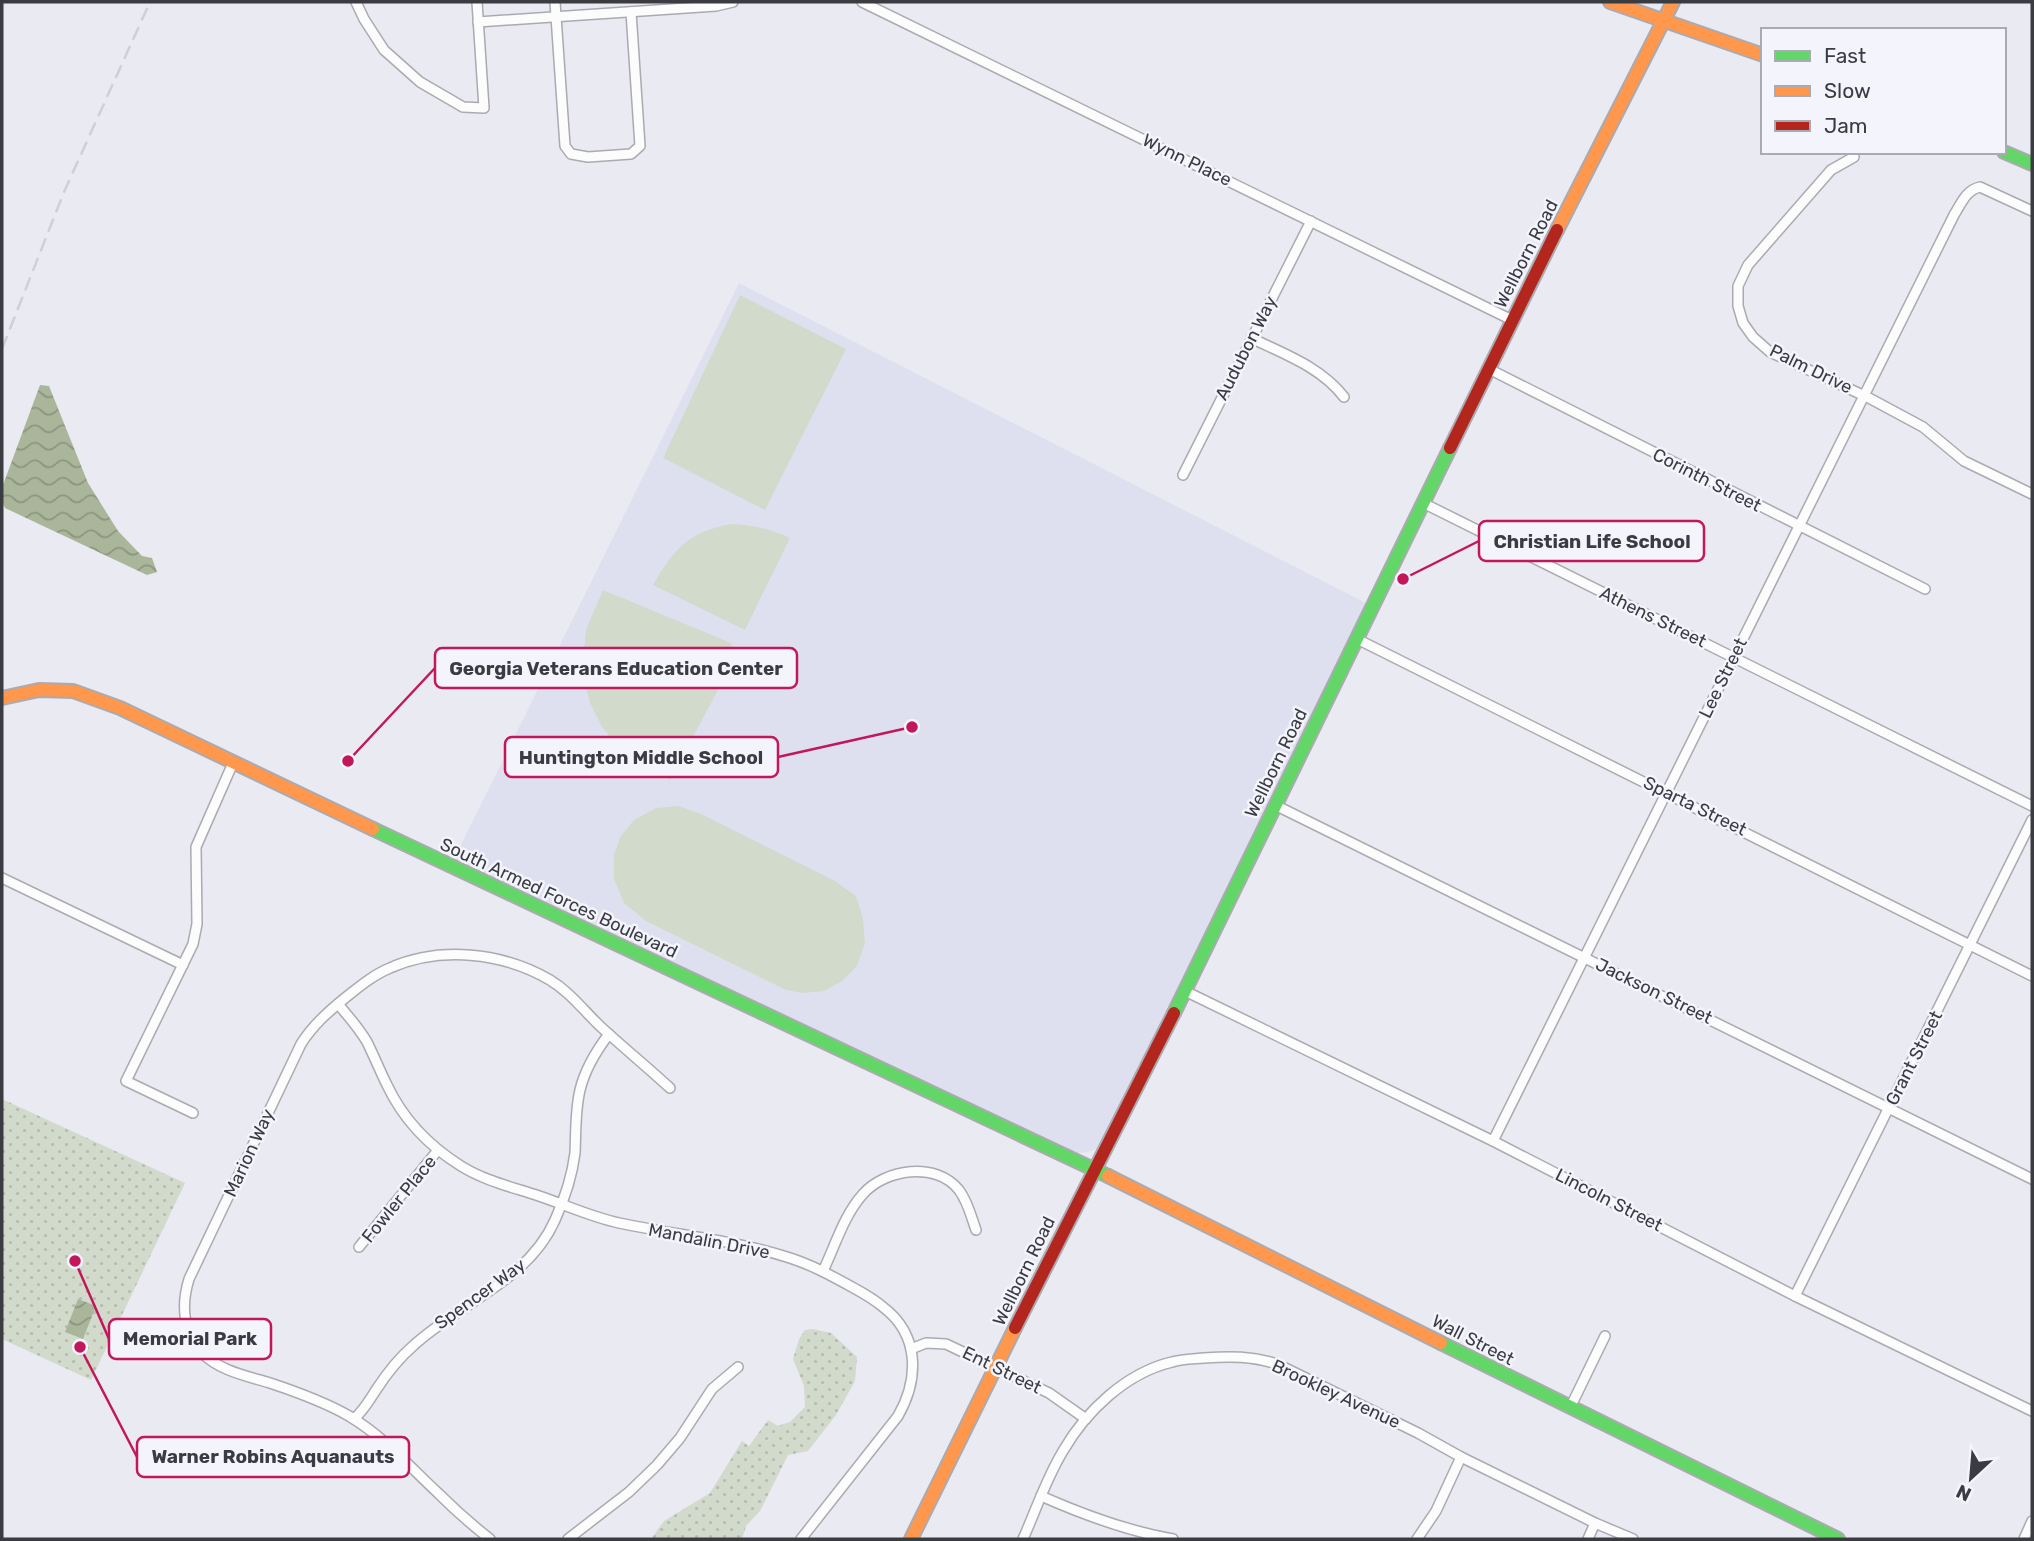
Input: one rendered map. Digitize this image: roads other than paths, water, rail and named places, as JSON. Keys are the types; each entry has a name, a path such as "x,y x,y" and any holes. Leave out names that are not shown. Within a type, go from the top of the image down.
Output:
{"street":[{"path":"356,2 384,50 420,82 463,107 484,108 477,2"},
{"path":"555,2 565,146 570,154 588,157 631,154 640,146 631,12"},
{"path":"478,22 716,6 733,2"},
{"name":"Wynn Place","path":"862,2 1512,320"},
{"path":"1610,2 1761,54"},
{"name":"Wellborn Road","path":"911,1539 1185,991 1512,320 1673,2"},
{"path":"2006,153 2032,164"},
{"name":"Palm Drive","path":"1854,157 1831,170 1748,265 1738,286 1738,306 1743,323 1753,337 1770,352 1923,427 1964,461 2032,494"},
{"name":"Lee Street","path":"1493,1141 1954,215 1967,194 1980,187 2032,211"},
{"name":"Audubon Way","path":"1183,475 1311,221"},
{"path":"1251,338 1322,374 1344,397"},
{"name":"Corinth Street","path":"1489,369 1925,589"},
{"name":"Athens Street","path":"1423,503 2032,806"},
{"name":"Sparta Street","path":"1357,639 2032,976"},
{"name":"South Armed Forces Boulevard","path":"2,698 39,690 72,691 120,708 1094,1169"},
{"path":"193,1113 126,1080 193,944 197,924 196,846 233,763"},
{"name":"Jackson Street","path":"1275,805 2032,1179"},
{"name":"Grant Street","path":"1795,1296 2032,820"},
{"path":"2,878 183,965"},
{"name":"Marion Way","path":"490,1539 468,1522 392,1448 354,1419 307,1397 227,1370 208,1359 194,1343 184,1312 186,1290 194,1268 295,1055 316,1023 367,981 388,968 432,956 465,954 521,967 551,981 568,994 670,1088"},
{"name":"Lincoln Street","path":"1185,991 1493,1141 1795,1296 2032,1411"},
{"name":"Mandalin Drive","path":"338,1004 367,1042 403,1114 438,1150 461,1166 489,1181 598,1218 790,1258 823,1271 885,1308 903,1328 911,1349 913,1378 910,1392 898,1416 801,1539"},
{"name":"Spencer Way","path":"354,1419 393,1367 414,1345 526,1263 548,1234 572,1176 580,1088 594,1055 609,1034"},
{"name":"Fowler Place","path":"359,1247 438,1150"},
{"name":"Wall Street","path":"1094,1169 1838,1539"},
{"path":"823,1271 854,1205 877,1181 892,1175 927,1172 943,1177 958,1188 967,1202 976,1230"},
{"path":"1570,1408 1605,1336"},
{"name":"Ent Street","path":"911,1349 926,1343 946,1344 1049,1393 1086,1419"},
{"name":"Brookley Avenue","path":"1023,1539 1062,1452 1086,1419 1118,1388 1157,1366 1186,1359 1219,1356 1249,1357 1278,1364 1461,1457 1633,1539"},
{"path":"568,1539 629,1492 657,1465 680,1438 712,1390 738,1367"},
{"path":"1417,1539 1436,1511 1461,1457"},
{"path":"1041,1496 1108,1523 1172,1539"},
{"path":"2024,1539 2032,1521"},
{"path":"1588,1539 1595,1523"}],"water":[{"path":"40,385 49,386 88,483 118,531 142,556 152,558 157,572 147,575 5,508 2,501 3,485"},
{"path":"78,1299 96,1306 83,1339 65,1332"}],"railway":[{"path":"2,349 64,192 150,2"}],"place":[{"name":"Christian Life School","path":"1403,579"},
{"name":"Huntington Middle School","path":"912,727"},
{"name":"Georgia Veterans Education Center","path":"348,761"},
{"name":"Memorial Park","path":"75,1261"},
{"name":"Warner Robins Aquanauts","path":"80,1347"}]}
